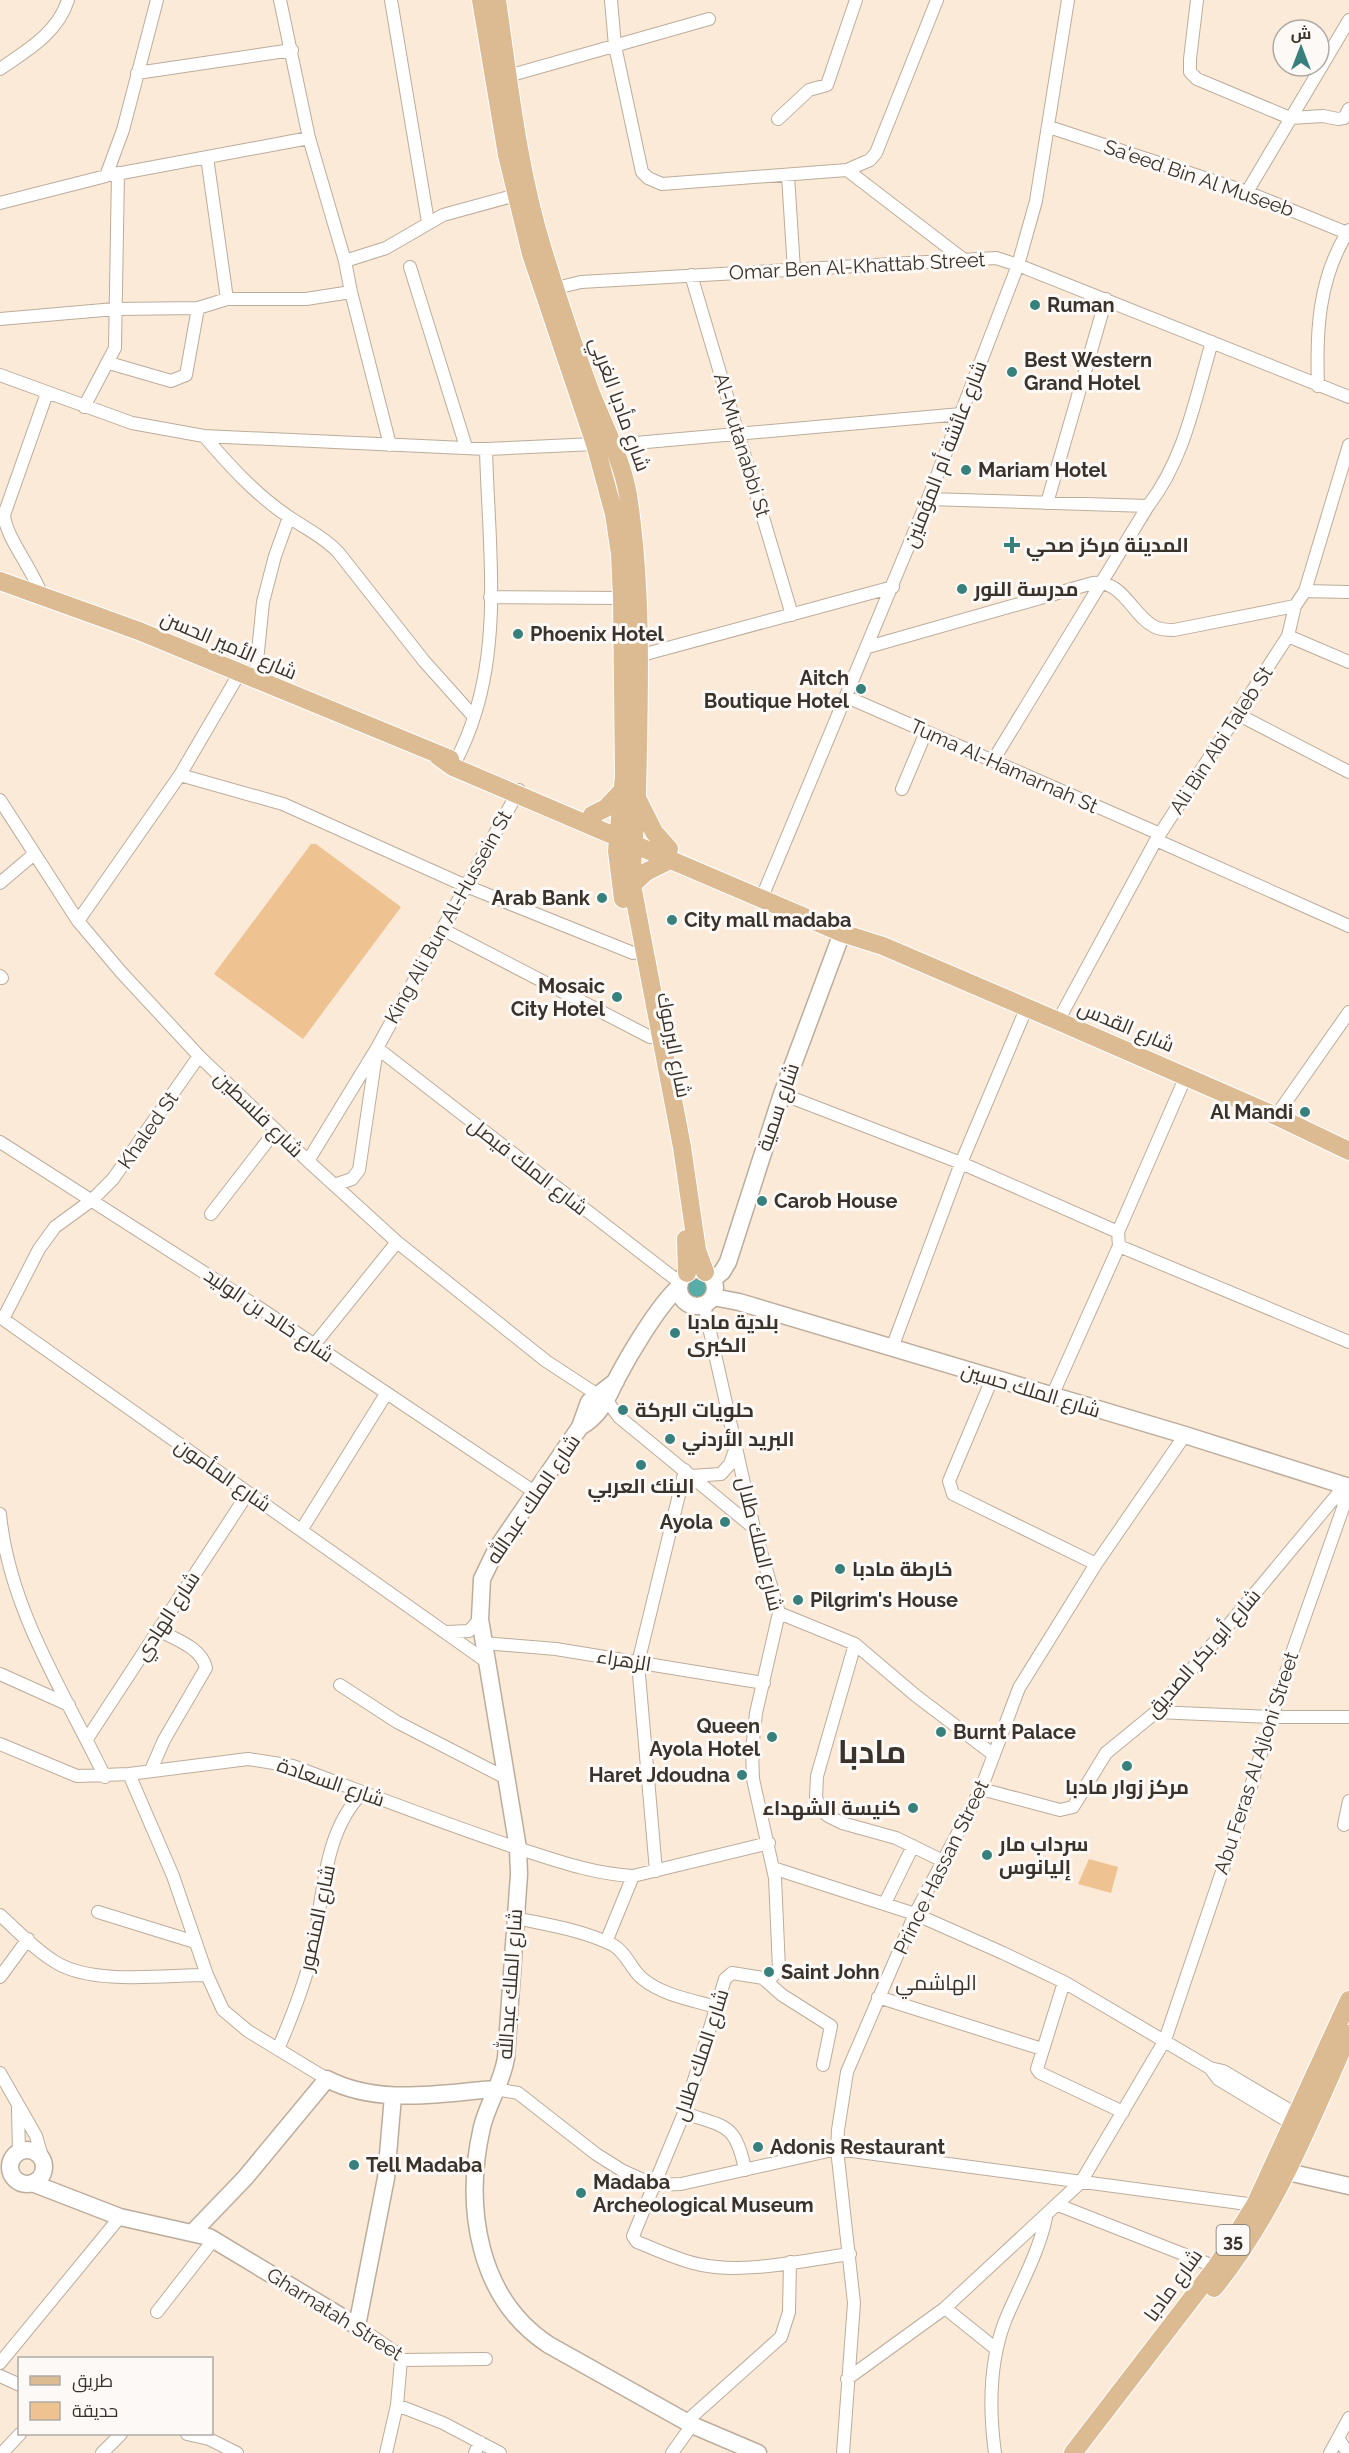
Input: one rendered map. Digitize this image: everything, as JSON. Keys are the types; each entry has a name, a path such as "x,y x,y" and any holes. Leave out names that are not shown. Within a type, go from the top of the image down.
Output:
{"main road":[{"name":"شارع مأدبا الغربي","path":"489,3 508,76 531,203 604,445 620,554 630,794"},
{"name":"شارع مأدبا الغربي","path":"489,3 516,195 531,254 604,445 627,492 634,560 638,657 626,835"},
{"name":"شارع الأمير الحسن","path":"0,581 139,631 626,835"},
{"path":"618,863 587,818 630,794 670,854 632,885"},
{"name":"شارع القدس","path":"626,835 844,929 874,938 883,946 1186,1076 1349,1151"},
{"name":"شارع اليرموك","path":"626,835 618,863 677,1179 686,1241 682,1281"},
{"name":"شارع اليرموك","path":"626,835 632,885 682,1147 697,1250 709,1275"},
{"name":"شارع القدس","path":"744,886 765,890 844,929"},
{"name":"شارع سمية","path":"709,1275 722,1272 728,1262 782,1094 844,929"},
{"path":"598,1402 616,1381 659,1312 682,1281 696,1270 709,1275 715,1289 709,1301 693,1306 687,1303 682,1281"},
{"name":"شارع الملك حسين","path":"709,1301 892,1348 1348,1484"},
{"name":"شارع الملك عبدالله","path":"598,1402 489,1563 482,1579 480,1619 518,1848 516,1918 506,2058 502,2077 495,2089 478,2148 475,2195 481,2247 501,2296 512,2313 539,2338 689,2423 758,2453"},
{"name":"شارع مادبا","path":"1086,2453 1250,2242 1288,2172 1302,2123 1349,2000"},
{"name":"شارع مادبا","path":"1073,2453 1216,2266 1255,2205 1349,2034"},
{"path":"194,2231 245,2178 327,2079 359,2092 393,2096 495,2089"},
{"path":"357,2326 386,2178 393,2096"},
{"path":"0,2151 36,2152 65,2194"},
{"path":"18,2152 7,2177 19,2182 32,2183 41,2177 43,2163"},
{"path":"1288,2172 1349,2186"},
{"name":"Gharnatah Street","path":"32,2183 120,2217 194,2231 214,2239 357,2326"}],"street":[{"path":"0,69 38,43 65,9 68,0"},
{"path":"84,407 115,348 112,175 157,0"},
{"path":"280,0 309,138 345,261 390,445"},
{"path":"391,0 428,222"},
{"path":"611,0 615,46 642,172 648,178 662,184 847,170 870,160 876,153 937,0"},
{"path":"778,119 809,90 827,85 856,0"},
{"name":"شارع عائشة أم المؤمنين","path":"765,890 893,586 1018,265 1028,234 1049,127 1068,0"},
{"path":"1197,0 1190,72 1197,79 1290,118 1323,116 1338,119 1344,118 1349,109"},
{"path":"508,76 709,20"},
{"path":"1247,192 1349,20"},
{"path":"137,73 292,50"},
{"name":"Sa'eed Bin Al Museeb","path":"1049,127 1247,192 1348,232"},
{"path":"0,203 112,175 309,138"},
{"path":"207,157 227,299"},
{"path":"847,170 963,259"},
{"path":"788,176 794,270"},
{"path":"345,261 386,248 428,222 460,210 516,195"},
{"path":"1318,386 1317,347 1325,283 1334,257 1348,232"},
{"name":"Omar Ben Al-Khattab Street","path":"556,288 581,282 996,258 1106,299 1349,397"},
{"path":"410,267 466,447"},
{"name":"Al-Mutanabbi St","path":"691,275 792,615"},
{"path":"0,319 115,309 198,308 227,299 306,299 351,292"},
{"path":"1047,503 1106,299"},
{"path":"109,363 171,381 181,379 186,375 198,308"},
{"path":"994,759 1148,506 1166,483 1179,457 1212,342"},
{"path":"0,375 132,423 204,436 486,449 604,445 961,414"},
{"path":"42,596 29,565 5,528 4,515 47,393"},
{"path":"204,436 257,493 289,517 324,537 424,661 474,717"},
{"name":"Ali Bin Abi Taleb St","path":"1058,1021 1158,837 1288,636 1295,606 1305,591 1349,445"},
{"path":"449,762 474,717 487,650 490,597 486,449"},
{"path":"928,499 1148,506"},
{"path":"78,921 247,677 263,602 289,517"},
{"path":"868,647 1088,583 1102,582 1124,595 1152,626 1160,629 1174,630 1295,606"},
{"path":"638,657 893,586"},
{"path":"1305,591 1349,592"},
{"path":"490,597 621,598"},
{"path":"1288,636 1349,662"},
{"name":"Tuma Al-Hamarnah St","path":"847,697 994,759 1349,926"},
{"path":"1239,715 1349,772"},
{"path":"902,789 926,732"},
{"path":"180,775 283,804 466,886 633,953"},
{"name":"King Ali Bun Al-Hussein St","path":"308,1161 377,1048 519,790"},
{"name":"شارع فلسطين","path":"0,800 33,855 78,921 120,972 199,1056 308,1161 397,1242 619,1417 754,1528"},
{"path":"0,883 33,855"},
{"path":"442,929 650,1037"},
{"path":"892,1348 961,1163 1026,1009"},
{"path":"1276,1116 1349,1012"},
{"path":"334,1185 352,1179 359,1170 377,1048"},
{"name":"شارع الملك فيصل","path":"377,1048 682,1281"},
{"name":"Khaled St","path":"1,1318 39,1249 55,1227 92,1200 113,1179 199,1056"},
{"path":"1052,1396 1119,1246 1118,1232 1186,1076"},
{"path":"782,1094 961,1163 1118,1232"},
{"path":"211,1214 276,1130"},
{"name":"شارع خالد بن الوليد","path":"0,1142 314,1345 536,1493"},
{"path":"314,1345 397,1242"},
{"path":"1119,1246 1349,1341"},
{"name":"شارع الملك طلال","path":"709,1301 736,1447 754,1528 779,1613 756,1713 752,1764 759,1807 774,1868 779,1969 775,1977 765,1980 732,1973 725,1979 684,2113 634,2233 637,2242 703,2265 736,2267 790,2262"},
{"name":"شارع المأمون","path":"1,1318 487,1662"},
{"path":"992,1379 949,1481 949,1489 953,1494 1096,1564"},
{"path":"302,1529 386,1394"},
{"name":"Prince Hassan Street","path":"843,2453 854,2303 837,2149 847,2072 915,1914 945,1862 981,1789 1019,1688 1096,1564 1185,1435"},
{"path":"656,1871 638,1663 688,1473 721,1474 730,1464 736,1447"},
{"name":"شارع أبو بكر الصديق","path":"981,1789 1067,1810 1077,1802 1106,1753 1156,1712 1348,1484"},
{"name":"Abu Feras Al Ajloni Street","path":"847,2379 945,2308 1046,2218 1081,2182 1165,2040 1271,1717 1343,1508 1348,1484"},
{"name":"شارع الهادي","path":"87,1739 248,1493"},
{"path":"0,1514 3,1561 38,1643 105,1776"},
{"path":"779,1613 855,1644 915,1695 994,1755"},
{"path":"447,1632 469,1631 480,1619"},
{"path":"151,1770 164,1740 206,1668 202,1656 158,1630"},
{"name":"الزهراء","path":"484,1643 556,1649 764,1683"},
{"path":"855,1644 817,1776 816,1797 820,1809 834,1820 885,1835 945,1862"},
{"path":"0,1674 69,1705"},
{"path":"340,1685 397,1722 506,1778"},
{"path":"1156,1712 1271,1717 1349,1717"},
{"name":"شارع السعادة","path":"0,1744 77,1776 129,1774 225,1760 269,1760 293,1766 518,1848 613,1875 633,1876 769,1843"},
{"path":"129,1774 173,1876 207,1975 223,2010 248,2031 327,2079"},
{"name":"شارع المنصور","path":"278,2049 306,1978 329,1860 339,1828 344,1814 363,1792"},
{"path":"1344,1825 1349,1802"},
{"path":"885,1903 913,1846"},
{"path":"774,1868 915,1914 1064,1982 1210,2068 1223,2070 1302,2123"},
{"path":"606,1942 633,1876"},
{"path":"98,1912 195,1942"},
{"path":"0,1915 56,1962 80,1972 117,1975 207,1975"},
{"path":"516,1918 569,1930 606,1942 622,1952 637,1974 652,1985 716,2007"},
{"path":"0,1977 28,1939"},
{"path":"765,1980 782,1995 831,2026 823,2066"},
{"path":"1064,1982 1037,2064 1038,2072 1123,2112"},
{"path":"878,1997 1042,2049"},
{"path":"0,2073 36,2136 43,2163"},
{"path":"495,2089 518,2093 601,2157 623,2171 654,2184 681,2184 837,2149 1255,2205"},
{"path":"18,2104 18,2152"},
{"path":"684,2113 726,2127 736,2136 745,2170"},
{"path":"1058,2205 1216,2266"},
{"path":"0,2363 120,2217"},
{"path":"995,2453 989,2403 996,2349 1042,2235 1046,2218"},
{"path":"157,2312 214,2239"},
{"path":"672,2453 689,2423 781,2337 789,2312 790,2262 850,2254"},
{"path":"945,2308 996,2349"},
{"name":"Gharnatah Street","path":"357,2326 395,2352 401,2360 486,2359"},
{"path":"386,2453 397,2405 401,2360"},
{"path":"0,2376 18,2384"},
{"path":"397,2405 477,2447 500,2453"},
{"path":"1330,2453 1349,2418"},
{"path":"2,2453 18,2435"},
{"path":"102,2453 119,2435"},
{"path":"194,2435 209,2439 237,2453"},
{"path":"1338,2438 1348,2453"}],"green space":[{"path":"311,844 316,844 401,907 303,1039 214,974"},
{"path":"1089,1859 1118,1867 1111,1893 1078,1884"}],"water":[{"path":"697,1279 705,1284 706,1288 701,1296 697,1297 689,1292 688,1288 693,1280"}],"place":[{"name":"Ruman","path":"1035,305"},
{"name":"Best Western Grand Hotel","path":"1012,372"},
{"name":"Mariam Hotel","path":"966,470"},
{"name":"المدينة مركز صحي","path":"1012,545"},
{"name":"مدرسة النور","path":"962,589"},
{"name":"Phoenix Hotel","path":"518,634"},
{"name":"Aitch Boutique Hotel","path":"861,689"},
{"name":"Arab Bank","path":"602,898"},
{"name":"City mall madaba","path":"672,920"},
{"name":"Mosaic City Hotel","path":"617,997"},
{"name":"Al Mandi","path":"1305,1112"},
{"name":"Carob House","path":"762,1201"},
{"name":"بلدية مادبا الكبرى","path":"675,1333"},
{"name":"حلويات البركة","path":"623,1410"},
{"name":"البريد الأردني","path":"670,1439"},
{"name":"البنك العربي","path":"641,1465"},
{"name":"Ayola","path":"725,1522"},
{"name":"خارطة مادبا","path":"840,1569"},
{"name":"Pilgrim's House","path":"798,1600"},
{"name":"Burnt Palace","path":"941,1732"},
{"name":"Queen Ayola Hotel","path":"772,1737"},
{"name":"مركز زوار مادبا","path":"1127,1766"},
{"name":"Haret Jdoudna","path":"742,1775"},
{"name":"كنيسة الشهداء","path":"913,1808"},
{"name":"سرداب مار إليانوس","path":"987,1855"},
{"name":"Saint John","path":"769,1972"},
{"name":"Adonis Restaurant","path":"758,2147"},
{"name":"Tell Madaba","path":"354,2165"},
{"name":"Madaba Archeological Museum","path":"581,2193"}],"district":[{"name":"مادبا","path":"872,1751"},
{"name":"الهاشمي","path":"936,1982"}]}
